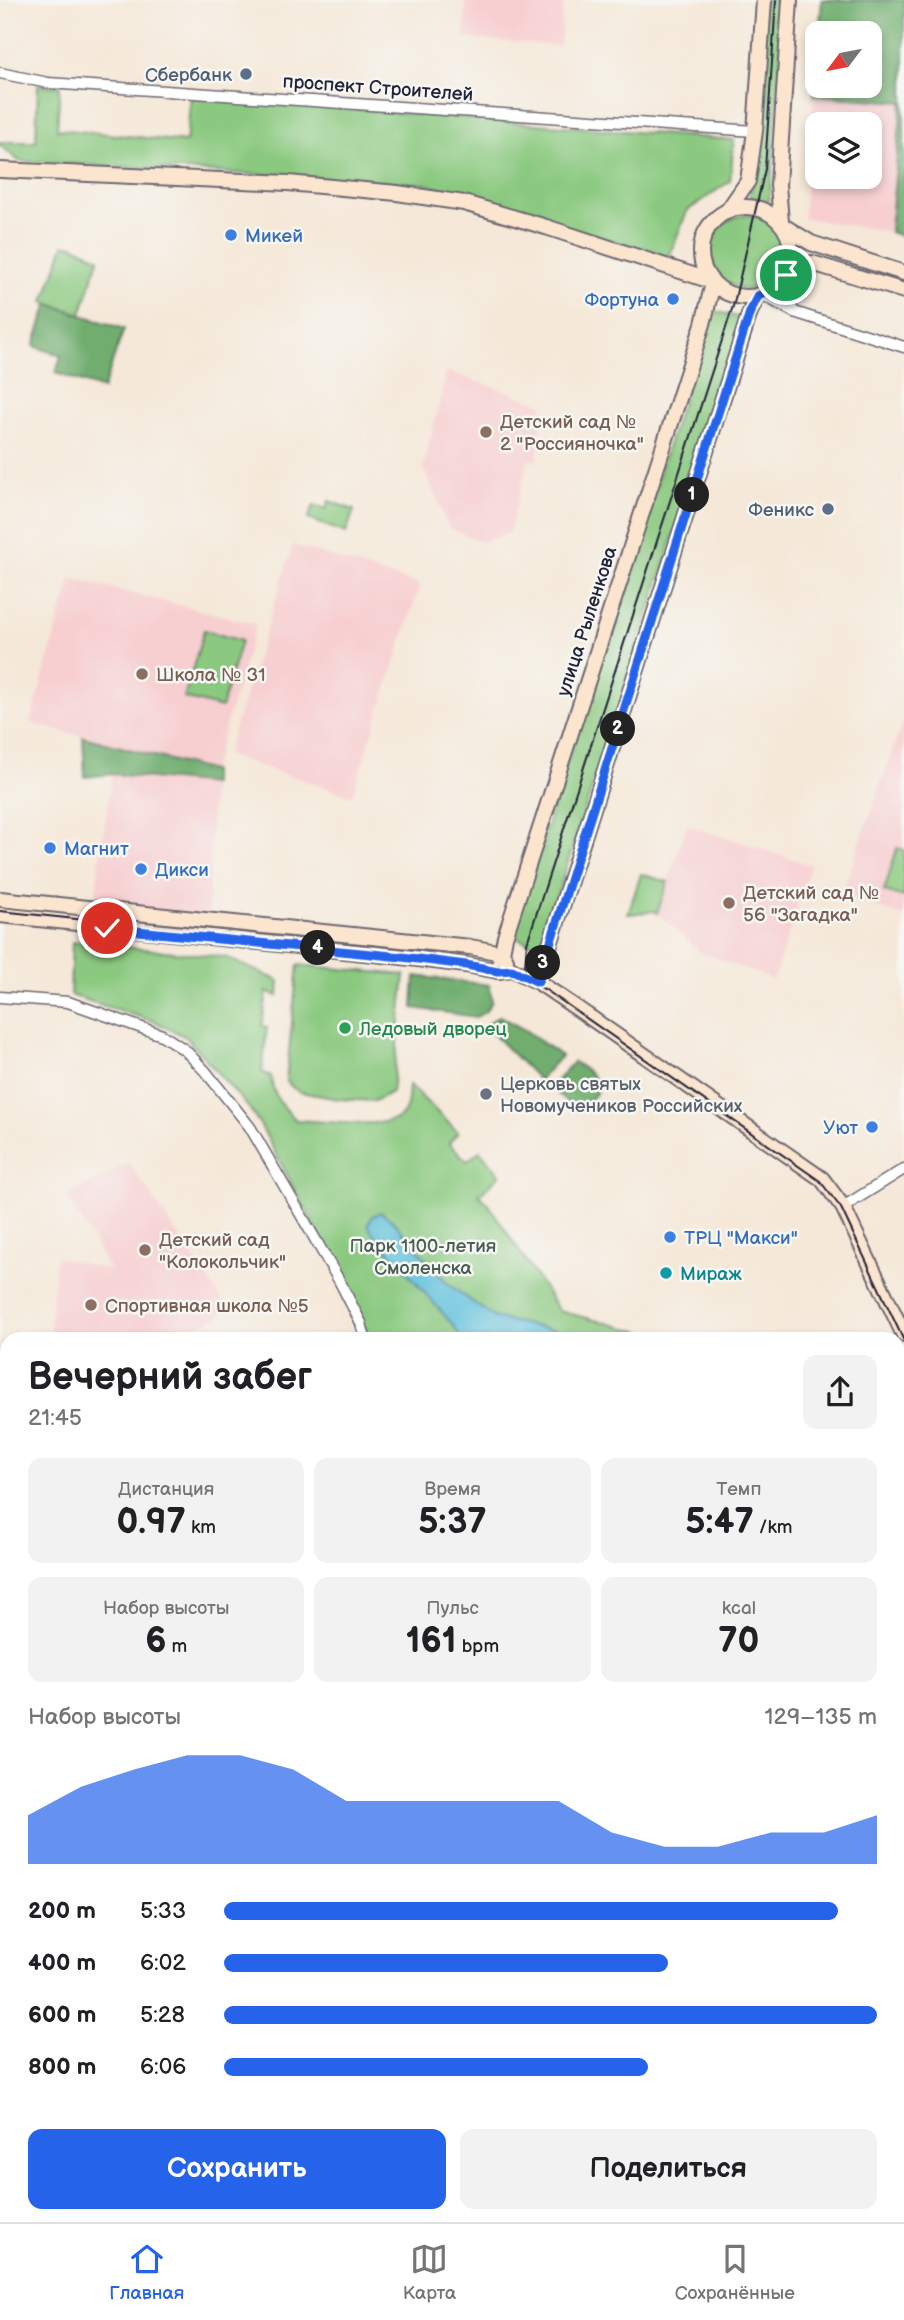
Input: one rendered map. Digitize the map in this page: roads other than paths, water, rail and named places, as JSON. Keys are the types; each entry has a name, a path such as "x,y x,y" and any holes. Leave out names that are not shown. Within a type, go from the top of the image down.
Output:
{"main road":[{"path":"728,210 748,181 755,131 764,0"},
{"path":"788,271 792,253 790,239 782,224 778,185 790,0"},
{"path":"0,170 288,183 397,193 464,203 712,282"},
{"path":"904,273 811,243 772,214 756,207 742,206 717,217 703,237 701,250 702,261 712,282 719,289 736,297 761,296 772,290 788,271 800,263 812,263 904,292"},
{"path":"670,267 685,264 701,250"},
{"name":"улица Рыленкова","path":"505,970 502,953 702,324 712,282"},
{"path":"538,982 745,330 761,296"},
{"path":"0,899 470,947 502,953"},
{"path":"0,915 402,957 505,970 538,982 822,1179 843,1206 903,1332"}],"street":[{"name":"проспект Строителей","path":"0,73 48,83 755,131"},
{"path":"788,271 784,287 794,312"},
{"path":"761,296 794,312 904,347"},
{"path":"0,997 68,1002 162,1035 186,1050 250,1127 340,1282 363,1332"},
{"path":"843,1206 904,1169"}],"water":[{"path":"381,1212 393,1221 447,1283 495,1318 563,1332 457,1332 371,1231 368,1224 373,1216"}],"tram line":[{"path":"533,983 525,965 527,943 734,303 765,169 776,0"},
{"path":"0,911 466,960 499,966 546,990 820,1181 841,1208 900,1332"}],"place":[{"name":"Сбербанк","path":"246,74"},
{"name":"Микей","path":"231,235"},
{"name":"Фортуна","path":"673,299"},
{"name":"Детский сад № 2 \"Россияночка\"","path":"486,432"},
{"name":"Феникс","path":"828,509"},
{"name":"Школа № 31","path":"142,674"},
{"name":"Магнит","path":"50,848"},
{"name":"Дикси","path":"141,869"},
{"name":"Детский сад № 56 \"Загадка\"","path":"729,903"},
{"name":"Ледовый дворец","path":"345,1028"},
{"name":"Церковь святых Новомучеников Российских","path":"486,1094"},
{"name":"Уют","path":"872,1127"},
{"name":"ТРЦ \"Макси\"","path":"670,1237"},
{"name":"Детский сад \"Колокольчик\"","path":"145,1250"},
{"name":"Мираж","path":"666,1273"},
{"name":"Спортивная школа №5","path":"91,1305"}],"park label":[{"name":"Парк 1100-летия Смоленска","path":"423,1256"}]}
